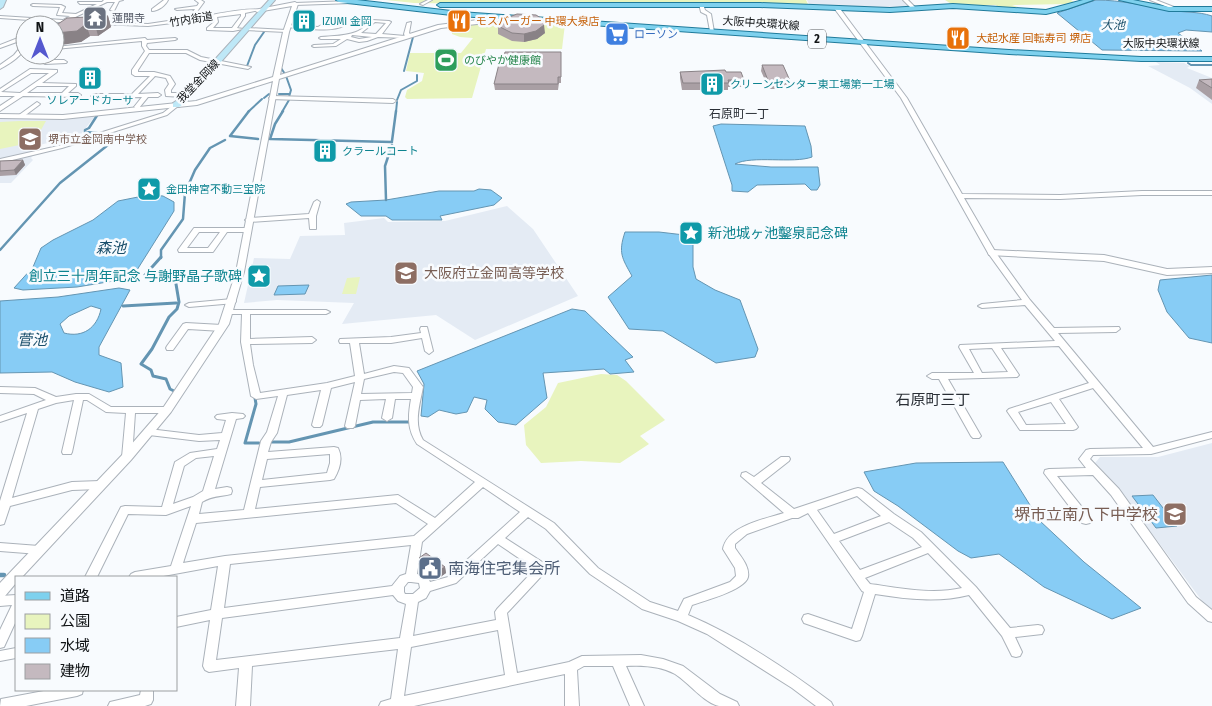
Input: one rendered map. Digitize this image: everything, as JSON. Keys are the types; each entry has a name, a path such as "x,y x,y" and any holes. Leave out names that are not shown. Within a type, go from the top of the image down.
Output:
{"main road":[{"path":"0,7 3,0"},
{"name":"我堂金岡線","path":"176,105 182,101 265,0"},
{"name":"我堂金岡線","path":"240,29 272,0"},
{"name":"大阪中央環状線","path":"339,0 426,6 504,17 712,29"},
{"name":"大阪中央環状線","path":"362,0 712,29 1090,57 1212,59"},
{"path":"426,6 443,4 546,6 701,2 890,10 913,7 968,6 1046,12 1090,0"},
{"path":"1124,1 1177,10 1212,9"},
{"name":"大阪中央環状線","path":"860,40 1100,54 1212,55"},
{"name":"我堂金岡線","path":"176,105 216,60"}],"street":[{"path":"80,3 120,0"},
{"path":"112,10 120,0"},
{"path":"154,10 166,0"},
{"path":"197,0 202,2 194,14 199,19"},
{"path":"905,0 913,7"},
{"path":"1124,1 1138,0"},
{"path":"1152,0 1177,10"},
{"path":"65,21 106,2"},
{"name":"竹内街道","path":"91,22 150,29 189,20 265,8 295,4 351,2"},
{"path":"701,2 703,11 709,14 712,29"},
{"path":"0,592 127,457 168,410 222,328 240,272 276,78 287,29 295,4"},
{"path":"33,5 61,6 63,7 59,14 75,15"},
{"path":"177,9 198,7"},
{"path":"836,7 904,98 992,253 1027,302 1151,451"},
{"path":"240,29 244,16 243,12"},
{"path":"214,16 216,22 208,28 287,29 340,28 352,21 331,20 318,28"},
{"path":"0,17 15,18"},
{"path":"0,116 63,117 197,103 440,26 495,20 504,17"},
{"path":"188,28 189,20"},
{"path":"321,38 347,37 356,42 381,35 385,32 389,22 374,21 357,34"},
{"path":"65,22 82,22"},
{"path":"408,36 406,34 409,23"},
{"path":"150,29 144,46 148,51 187,52 200,58 248,67"},
{"path":"314,46 334,45 351,34 408,36"},
{"path":"65,47 145,40 175,40"},
{"path":"0,48 4,44 15,42"},
{"path":"0,48 15,47"},
{"path":"148,51 135,70 135,74 154,74 168,77 172,81 168,95 183,95"},
{"path":"0,67 15,54"},
{"path":"0,92 30,71 55,71 0,110"},
{"path":"134,95 154,74"},
{"path":"0,82 14,82"},
{"path":"37,84 74,85 63,95"},
{"path":"0,92 22,95 78,95"},
{"path":"137,107 147,95"},
{"path":"94,96 158,95"},
{"path":"272,98 393,101"},
{"path":"21,116 37,104"},
{"path":"0,161 60,147 165,114 176,105"},
{"path":"959,196 1060,197 1212,193"},
{"path":"313,227 312,216 317,202"},
{"path":"225,230 210,250 182,250 197,230 225,230 312,216"},
{"path":"992,253 1104,258 1167,272 1212,270"},
{"path":"982,306 1027,302"},
{"path":"189,305 230,306 246,312 326,312"},
{"path":"246,312 245,342 249,371 256,396 327,386 394,369 406,370 418,386 412,423 413,434 420,442 550,526 594,571 646,606 681,617 711,630 797,684 826,706"},
{"path":"170,348 186,326 222,328"},
{"path":"1052,331 1116,329"},
{"path":"343,342 391,340 425,332 429,350"},
{"path":"245,342 312,340"},
{"path":"350,426 360,378 354,342"},
{"path":"980,376 964,347 1062,343"},
{"path":"976,436 937,376 1014,375 995,346"},
{"path":"1053,398 1074,427 1023,428 1012,411 1096,384"},
{"path":"316,425 327,386"},
{"path":"0,390 35,391 55,400"},
{"path":"248,514 266,441 272,432 283,393"},
{"path":"386,418 392,396"},
{"path":"356,397 417,396"},
{"path":"0,419 55,400 79,397 89,397 109,410 168,410"},
{"path":"67,452 79,397"},
{"path":"0,521 3,504 33,408"},
{"path":"127,457 131,410"},
{"path":"208,494 225,436 236,416 220,417"},
{"path":"149,432 199,438 225,436"},
{"path":"1212,435 1151,451 1090,452 1084,459 1115,492 1192,600 1212,617"},
{"path":"256,484 330,476 333,473 336,453 334,450 263,456"},
{"path":"166,511 180,464 194,455 220,452"},
{"path":"785,459 751,479 794,515"},
{"path":"1086,520 1049,473 1094,471"},
{"path":"141,576 225,560 417,540 481,483"},
{"path":"3,504 72,486 100,485"},
{"path":"92,576 125,510 166,511 208,494 227,491"},
{"path":"681,617 688,602 734,585 742,578 741,567 729,549 730,542 743,531 858,492 917,535 972,590 1006,633 1016,652"},
{"path":"193,519 398,499 435,523"},
{"path":"175,570 193,519 197,500"},
{"path":"811,509 866,588 932,597 957,595 972,590"},
{"path":"397,590 402,598 412,600 420,596 426,588 452,580 526,511"},
{"path":"832,539 890,517"},
{"path":"497,538 543,568 501,612 512,680"},
{"path":"411,577 417,540"},
{"path":"0,547 39,550"},
{"path":"858,576 930,548"},
{"path":"225,560 209,666 406,643 502,624"},
{"path":"397,590 400,583 411,577 424,580 426,588"},
{"path":"808,619 856,636 871,589"},
{"path":"178,622 217,614 397,590"},
{"path":"0,601 15,600"},
{"path":"412,600 406,643 393,706 572,667 582,661 617,660 641,660 663,664 679,670 715,698 732,706"},
{"path":"0,643 15,610"},
{"path":"1006,633 1038,630"},
{"path":"0,656 15,653"},
{"path":"617,660 637,706"},
{"path":"243,706 246,662"},
{"path":"572,667 572,706"},
{"path":"1,704 72,691"},
{"path":"115,706 146,700 147,691"}],"shaded area":[{"path":"807,0 902,0 908,6 891,9 810,6"},
{"path":"1156,62 1184,63 1190,66 1187,68 1212,78 1212,104 1190,88 1148,66 1160,65"},
{"name":"堺市立金岡南中学校","path":"96,115 81,134 40,145 35,151 0,159 0,119 60,119"},
{"path":"34,154 31,158 33,160 11,183 0,183 0,162"},
{"name":"大阪府立金岡高等学校","path":"507,206 533,229 578,296 475,340 436,315 342,324 354,303 277,300 244,303 254,258 290,259 300,236 345,235 344,223 384,218 388,222 445,221"},
{"name":"堺市立南八下中学校","path":"1212,443 1212,611 1208,609 1116,485 1095,463 1100,457 1158,457"}],"green space":[{"path":"386,0 806,0 809,6 581,3 554,5 414,3"},
{"path":"945,0 1071,0 1074,2 998,7 996,5 953,5"},
{"name":"のびやか健康館","path":"508,20 565,24 562,49 486,49 472,98 407,99 405,97 407,90 422,81 424,73 406,71 410,53 461,53 473,38 452,34 452,26"},
{"path":"46,121 34,142 0,149 0,122"},
{"path":"360,277 356,294 342,294 347,278"},
{"path":"601,374 617,375 626,381 665,420 640,436 649,444 620,463 581,461 541,463 526,445 524,425 546,407 558,383"}],"water":[{"name":"大池","path":"1096,0 1124,2 1175,11 1207,14 1212,16 1212,32 1186,30 1178,33 1202,51 1102,50 1057,13"},
{"path":"721,124 805,126 812,157 794,160 752,160 735,164 771,167 818,167 820,185 817,190 811,190 805,184 757,185 748,192 732,191 732,185 713,126"},
{"path":"479,189 491,190 502,198 494,205 440,216 442,220 392,220 386,216 361,216 346,204 386,200 439,191 474,191"},
{"name":"森池","path":"148,195 163,196 174,202 174,211 132,278 77,287 23,290 14,288 33,267 41,248 93,220 118,201"},
{"path":"625,232 659,232 693,236 693,267 696,279 715,290 740,300 758,349 755,357 716,363 663,331 629,329 608,297 632,276 622,255"},
{"path":"1212,275 1212,343 1189,338 1167,312 1158,290 1160,280"},
{"path":"309,285 305,294 274,295 278,286"},
{"name":"菅池","path":"119,288 130,290 99,347 99,355 121,363 123,387 109,392 75,382 52,372 0,373 0,301 58,297","holes":["91,306 101,309 93,326 88,330 77,334 64,333 60,324 69,316"]},
{"path":"572,309 585,311 633,357 625,360 634,372 610,374 604,369 543,373 547,398 516,425 498,422 485,409 487,400 474,397 467,412 456,414 439,410 428,417 421,416 424,384 417,371"},
{"path":"1003,462 1040,521 1084,562 1141,608 1112,619 1044,587 999,554 971,558 958,551 898,506 874,491 864,472 916,463"},
{"path":"1153,495 1177,526 1156,528 1132,496"}],"building":[{"path":"517,14 536,15 544,20 544,25 536,31 524,34 512,33 498,26 499,21"},
{"path":"108,16 95,24 86,24 77,31 65,32 65,19"},
{"path":"505,52 561,52 561,77 558,77 558,84 494,84 499,64 503,63"},
{"path":"762,65 783,65 791,83 769,83"},
{"path":"725,70 726,72 741,72 744,80 728,80 729,83 683,83 680,72"},
{"path":"1212,79 1212,88 1199,80"},
{"path":"23,160 14,170 0,171 0,161"},
{"path":"426,553 445,567 438,571 434,568 429,572 418,564 422,561 419,558"}],"waterway":[{"path":"247,66 255,45 264,32"},
{"path":"404,71 413,37"},
{"path":"1188,63 1191,65 1212,65"},
{"path":"281,68 285,74"},
{"path":"397,100 401,90 417,81 417,75"},
{"path":"286,76 291,90 290,94"},
{"path":"264,98 269,94"},
{"path":"279,94 290,94"},
{"path":"249,111 262,99"},
{"path":"282,112 289,100"},
{"path":"396,112 397,102"},
{"path":"249,111 230,136 258,139"},
{"path":"270,139 275,124 283,111"},
{"path":"392,141 396,111"},
{"path":"97,133 85,132 85,130 89,128 98,114"},
{"path":"0,250 60,183 118,137 105,135"},
{"path":"271,139 392,142"},
{"path":"161,257 161,250 183,219 185,193 195,170 210,148 225,140"},
{"path":"386,200 385,166 392,145"},
{"path":"161,257 145,275 175,278 179,302 177,309 169,317 152,349 141,364 151,370 153,376 166,379 170,389 174,391"},
{"path":"123,306 176,303"},
{"path":"255,398 256,404 245,443 259,443"},
{"path":"272,442 289,442 373,422 409,422"}],"place":[{"name":"蓮開寺","path":"95,18"},
{"name":"IZUMI 金岡","path":"304,21"},
{"name":"モスバーガー 中環大泉店","path":"459,21"},
{"name":"ローソン","path":"617,34"},
{"name":"大起水産 回転寿司 堺店","path":"958,38"},
{"name":"のびやか健康館","path":"446,60"},
{"name":"ソレアードカーサ","path":"90,78"},
{"name":"クリーンセンター東工場第一工場","path":"712,84"},
{"name":"堺市立金岡南中学校","path":"30,139"},
{"name":"クラールコート","path":"325,151"},
{"name":"金田神宮不動三宝院","path":"149,189"},
{"name":"新池城ヶ池鑿泉記念碑","path":"691,233"},
{"name":"大阪府立金岡高等学校","path":"406,273"},
{"name":"創立三十周年記念 与謝野晶子歌碑","path":"259,276"},
{"name":"堺市立南八下中学校","path":"1175,514"},
{"name":"南海住宅集会所","path":"430,568"}],"district":[{"name":"石原町一丁","path":"739,114"},
{"name":"石原町三丁","path":"933,400"}]}
